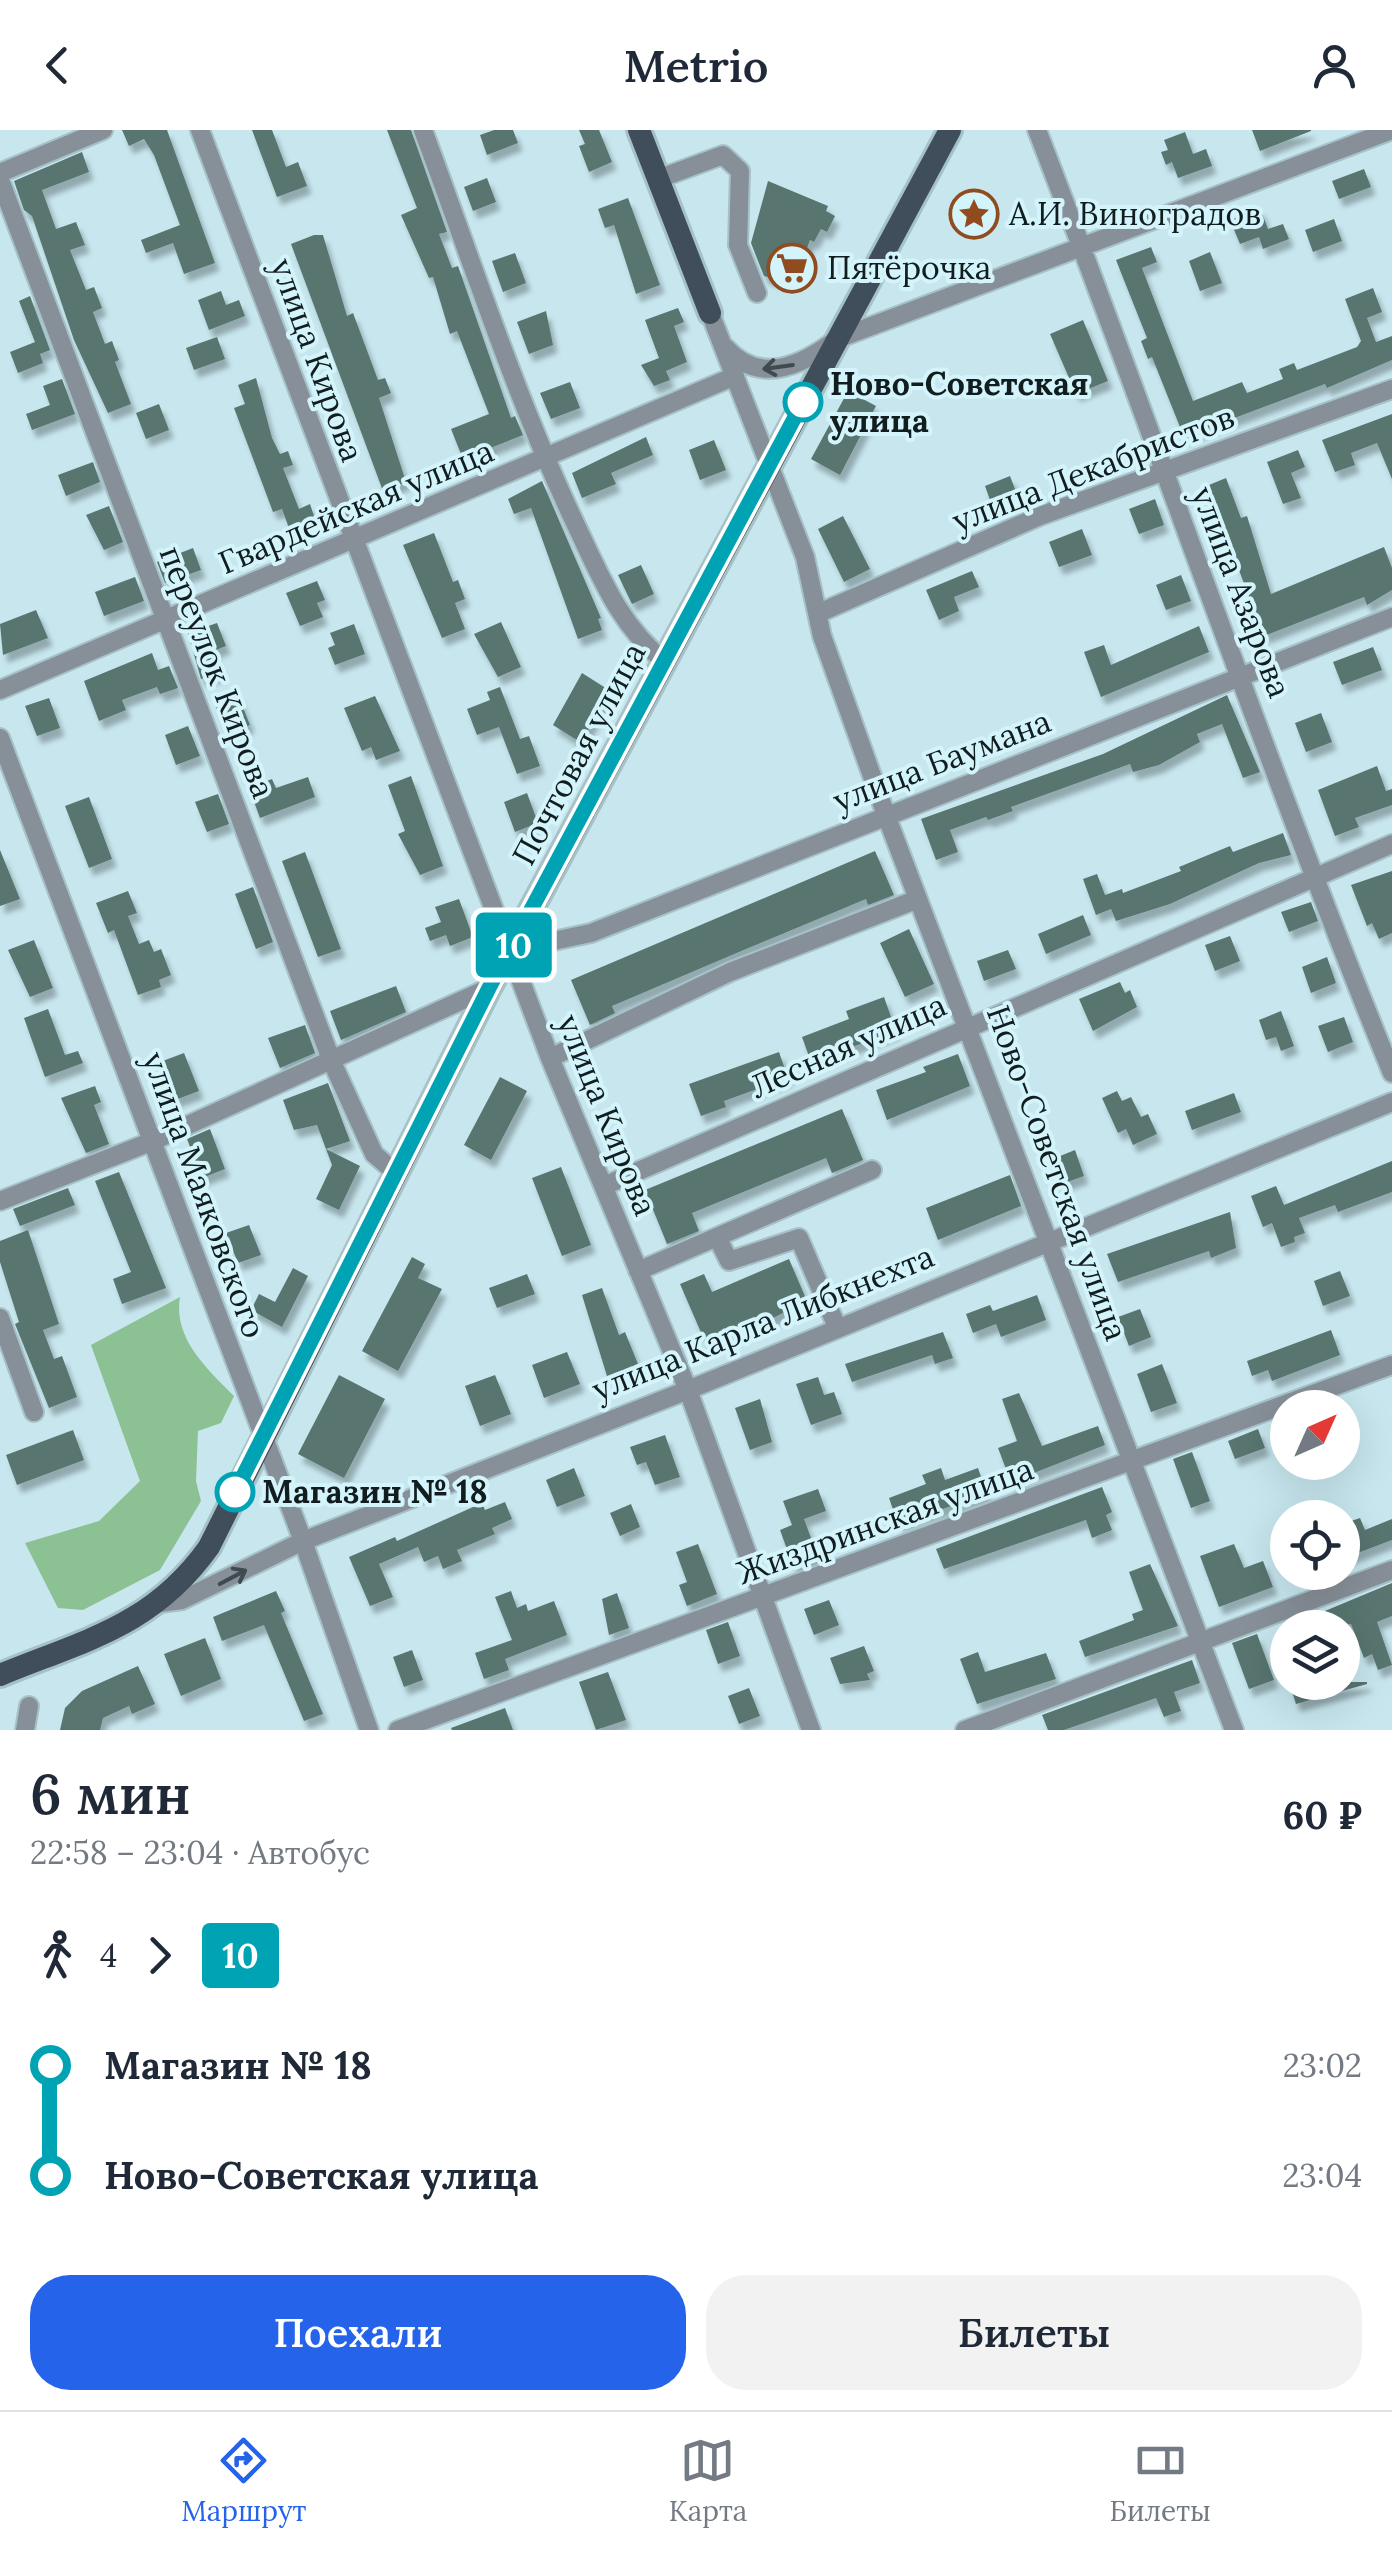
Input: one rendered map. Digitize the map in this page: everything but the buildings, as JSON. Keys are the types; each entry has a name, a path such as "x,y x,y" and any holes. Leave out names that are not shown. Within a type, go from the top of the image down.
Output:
{"main road":[{"name":"Ново-Советская улица","path":"639,130 710,313"},
{"name":"Почтовая улица","path":"0,1675 137,1619 189,1575 208,1547 489,988 950,130"}],"street":[{"path":"0,177 102,130"},
{"name":"улица Кирова","path":"200,130 550,1058 688,1390 811,1730"},
{"path":"423,130 545,460 615,606 643,644 665,662"},
{"name":"улица Азарова","path":"1037,130 1242,676 1312,878 1392,1073"},
{"path":"721,342 748,366 773,370 813,356 837,339 1392,130"},
{"path":"658,179 724,155 731,159 740,170 738,245 758,293"},
{"name":"переулок Кирова","path":"0,177 332,1062 374,1154 397,1174"},
{"name":"Ново-Советская улица","path":"710,313 805,557 822,636 886,815 1234,1730"},
{"name":"Гвардейская улица","path":"0,690 734,376"},
{"name":"улица Декабристов","path":"819,614 1040,516 1392,389"},
{"name":"улица Баумана","path":"511,950 591,933 1392,618"},
{"name":"улица Маяковского","path":"0,738 303,1542 369,1730"},
{"name":"Лесная улица","path":"604,1186 1392,844"},
{"path":"550,1058 730,972 918,899"},
{"path":"0,1201 153,1141 489,988"},
{"name":"улица Карла Либкнехта","path":"160,1602 182,1600 303,1542 688,1390 1392,1102"},
{"path":"638,1272 872,1170"},
{"path":"717,1237 729,1261 799,1238 837,1327"},
{"path":"0,1318 34,1412"},
{"name":"Жиздринская улица","path":"398,1730 1392,1365"},
{"path":"965,1730 1392,1570"},
{"path":"26,1730 29,1706"}],"green space":[{"path":"180,1297 179,1312 187,1339 234,1396 221,1423 198,1431 196,1481 201,1501 160,1570 83,1610 58,1608 25,1543 99,1521 140,1481 91,1345"}],"bus line":[{"name":"10","path":"235,1492 489,988 803,402"}],"place":[{"name":"А.И. Виноградов","path":"974,214"},
{"name":"Пятёрочка","path":"792,268"},
{"name":"Ново-Советская улица","path":"803,402"},
{"name":"Магазин № 18","path":"235,1492"}]}
